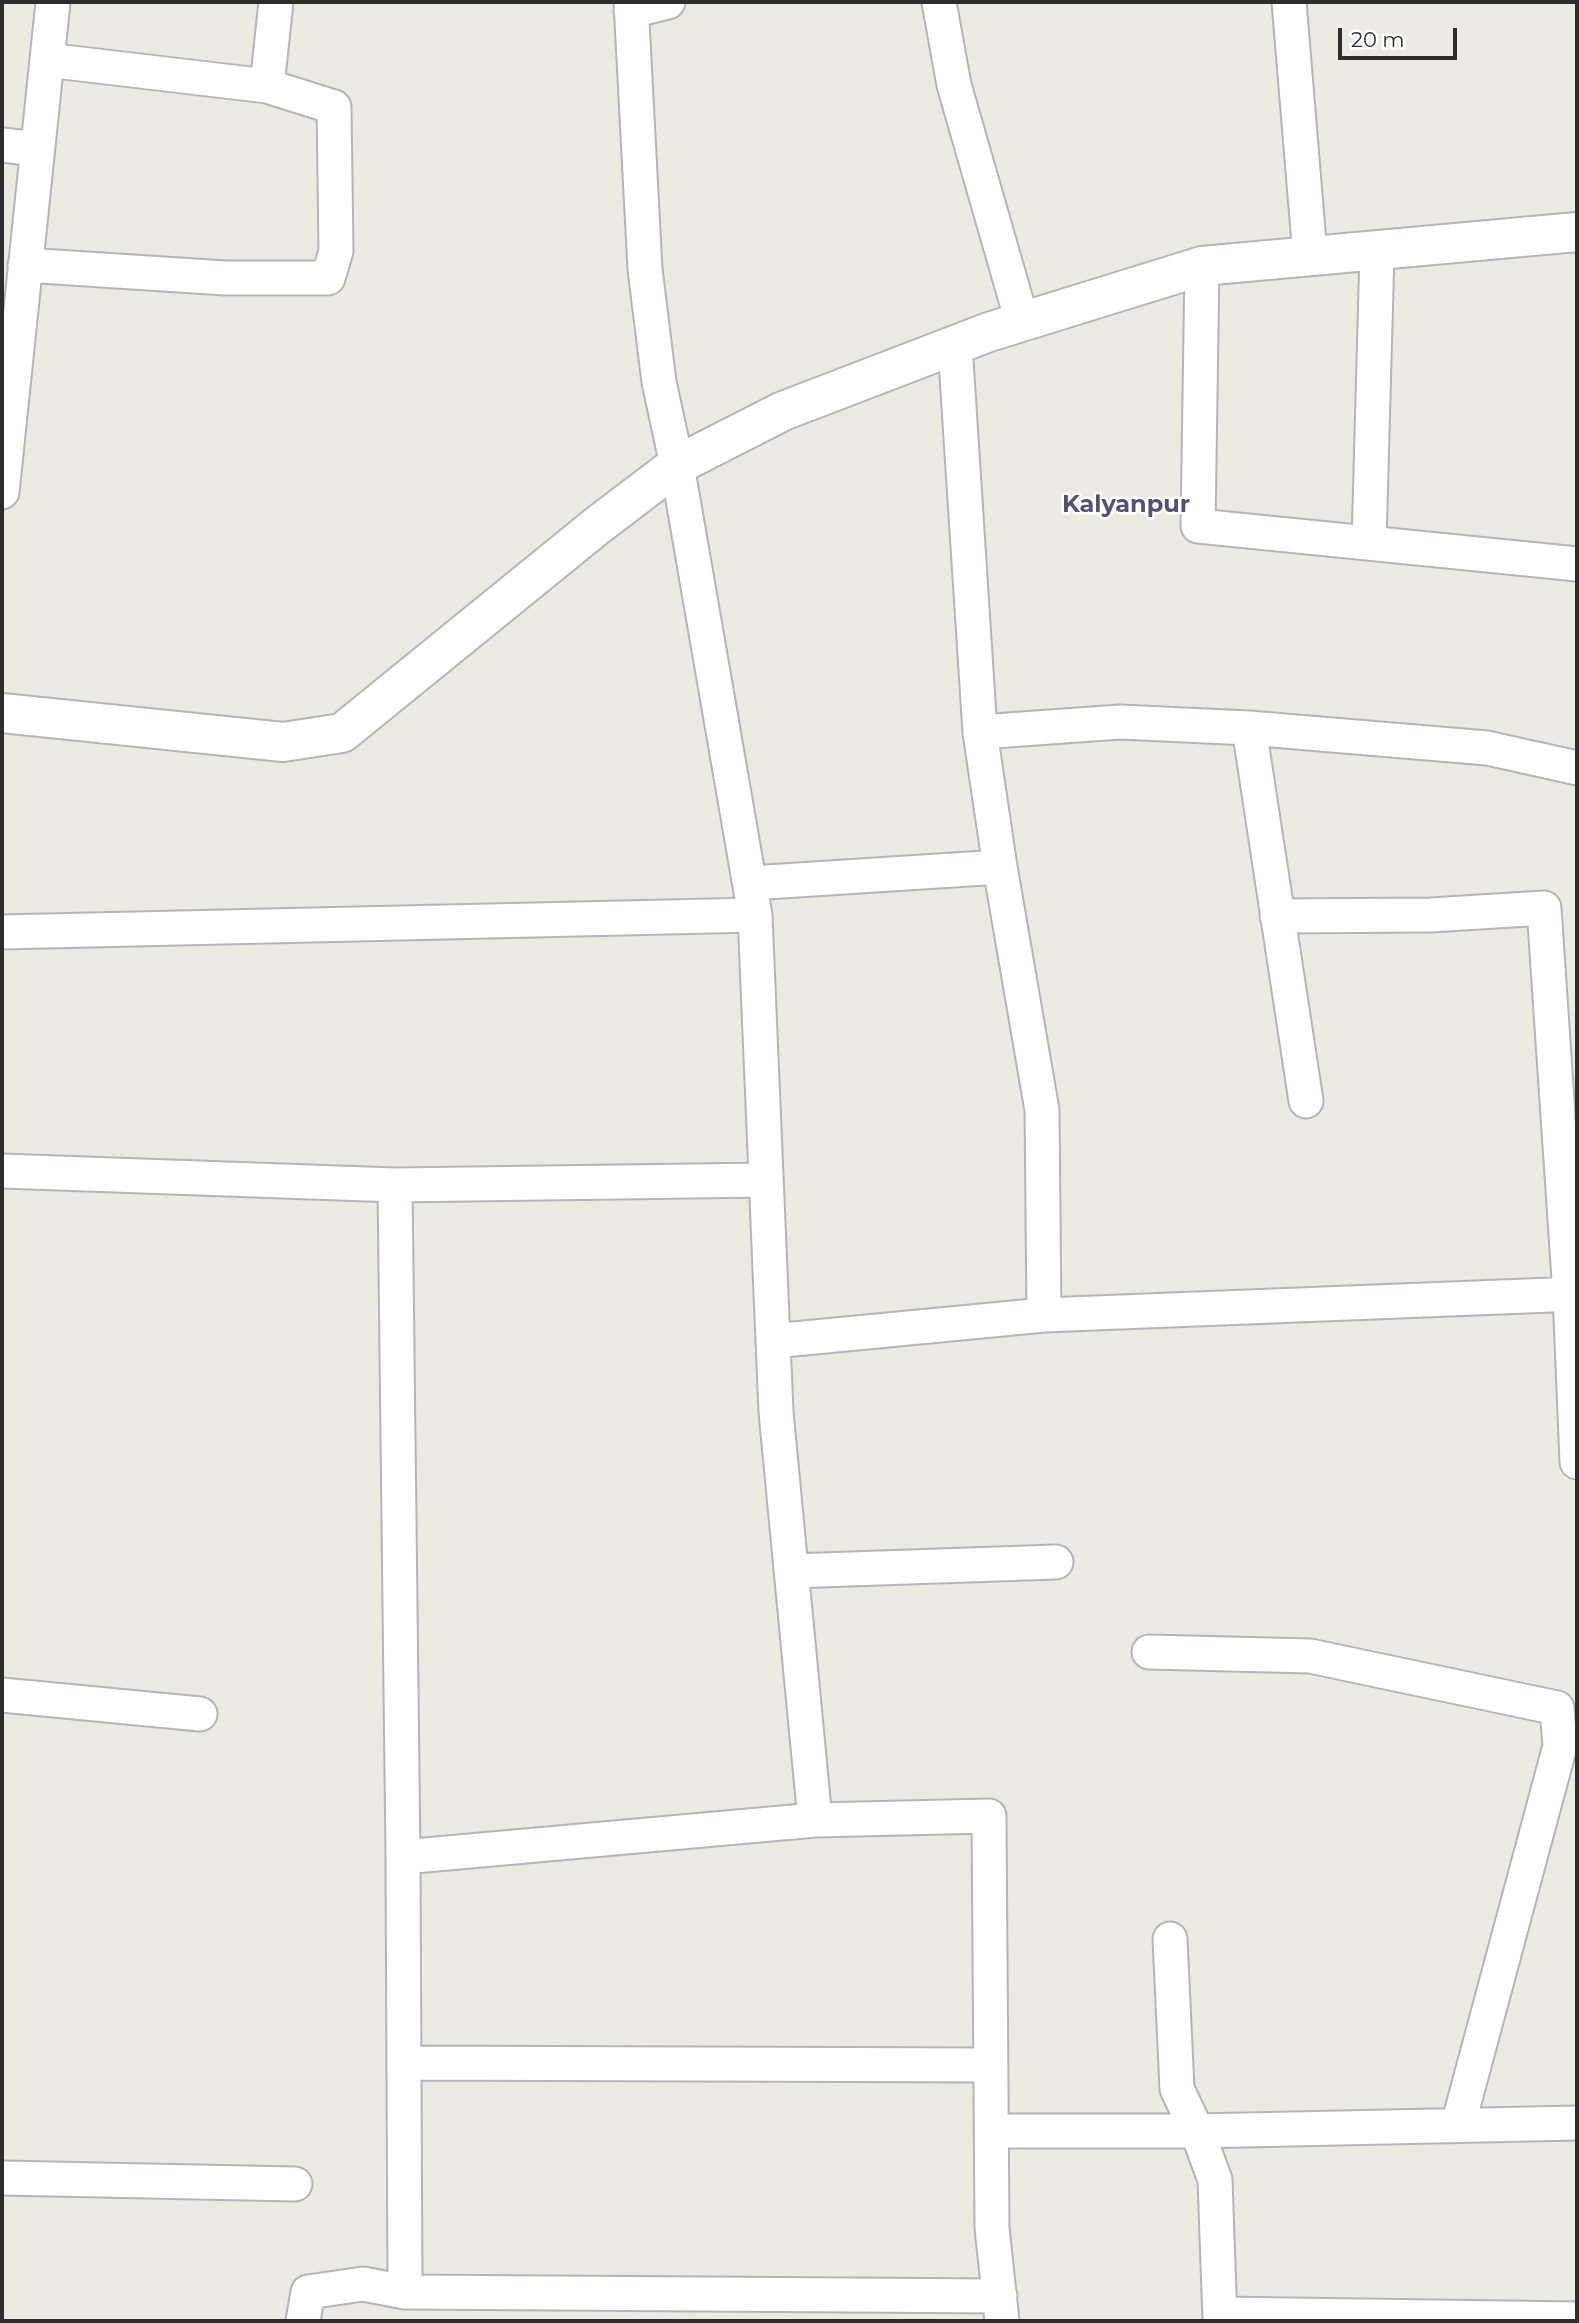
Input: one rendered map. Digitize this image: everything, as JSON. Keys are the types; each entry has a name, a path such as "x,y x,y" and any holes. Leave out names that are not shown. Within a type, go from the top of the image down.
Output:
{"street":[{"path":"2,492 53,2"},
{"path":"267,86 276,2"},
{"path":"667,2 631,6 645,269 659,382 677,465 753,899 776,1412 815,1820"},
{"path":"939,2 954,85 1022,321"},
{"path":"1296,2 1310,255"},
{"path":"25,265 225,278 328,278 336,251 334,107 267,86 47,60"},
{"path":"2,145 37,149"},
{"path":"2,713 284,742 342,733 598,525 677,465 783,411 1022,321 1202,266 1577,232"},
{"path":"1368,543 1377,252"},
{"path":"1202,266 1198,526 1577,564"},
{"path":"955,345 980,733 1042,1110 1044,1315"},
{"path":"980,733 1120,722 1249,728 1486,748 1577,768"},
{"path":"1249,728 1306,1101"},
{"path":"2,932 753,899 1000,867"},
{"path":"1278,916 1431,915 1544,908 1573,1294 1577,1462"},
{"path":"2,1171 395,1185 766,1180"},
{"path":"395,1185 405,2292"},
{"path":"773,1341 1044,1315 1573,1294"},
{"path":"791,1571 1056,1562"},
{"path":"1149,1652 1310,1656 1557,1708 1559,1746 1458,2125"},
{"path":"2,1695 200,1714"},
{"path":"303,2321 308,2292 363,2284 405,2292 1001,2309 992,2228 989,1816 815,1820 403,1857"},
{"path":"1170,1939 1177,2088 1215,2180 1220,2318 1577,2319"},
{"path":"404,2063 991,2065"},
{"path":"992,2131 1197,2131 1577,2123"},
{"path":"2,2178 295,2184"}],"district":[{"name":"Kalyanpur","path":"1126,505"}]}
